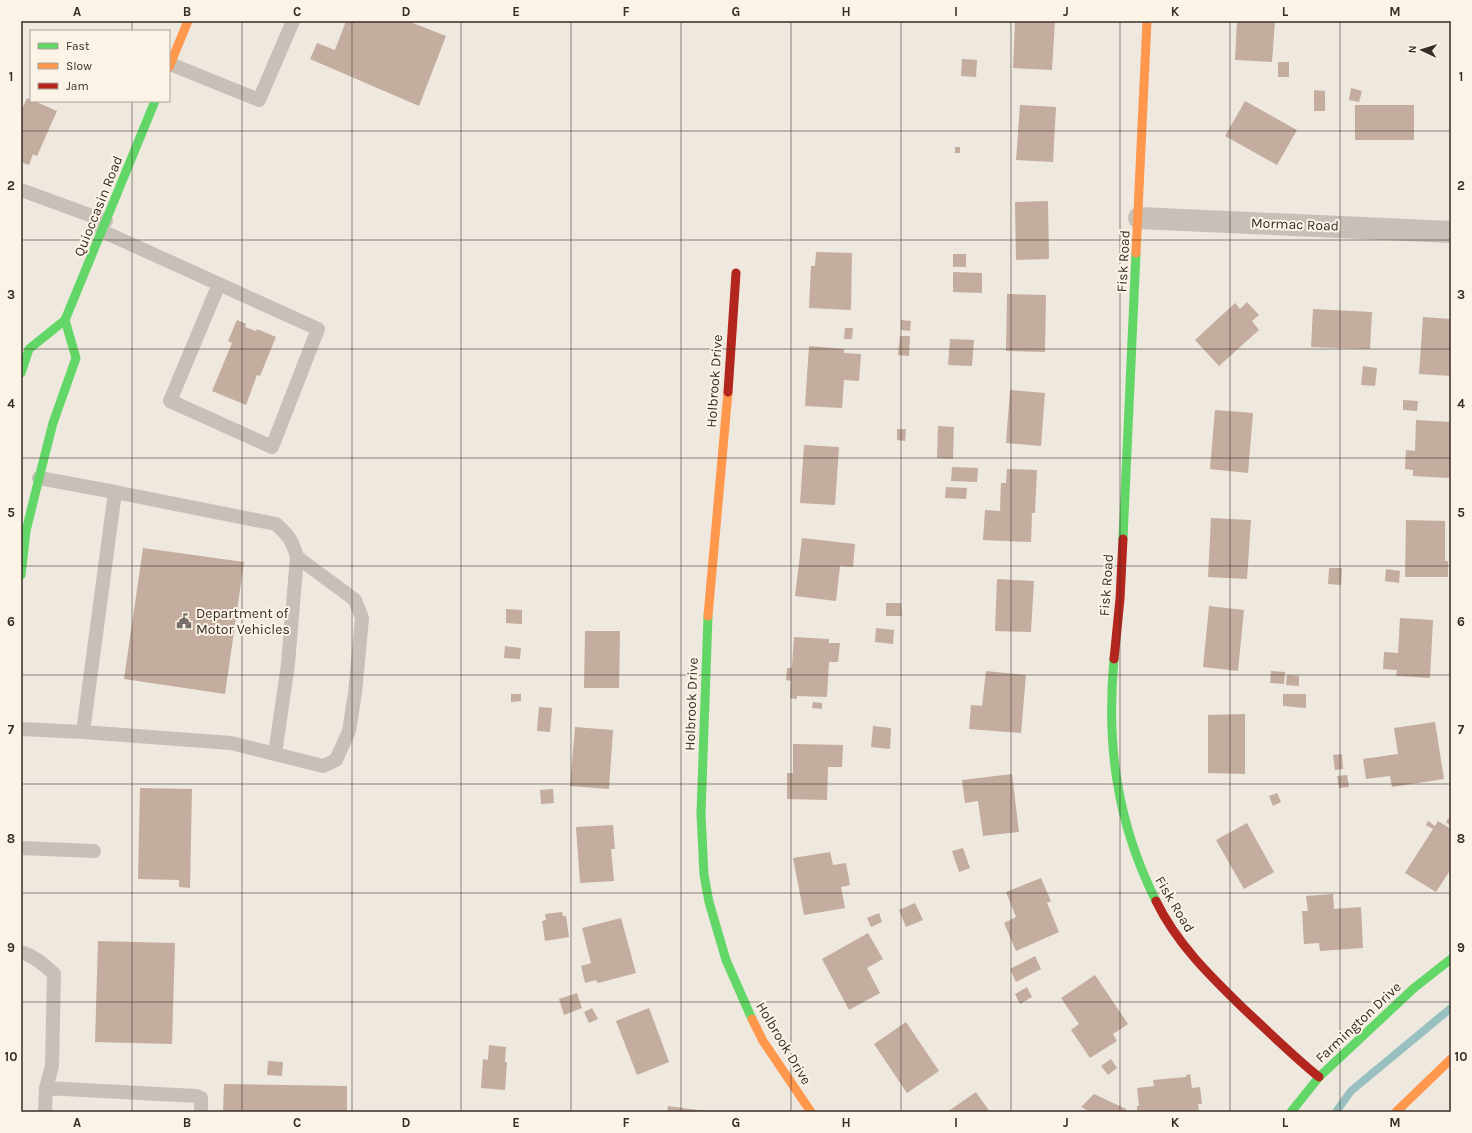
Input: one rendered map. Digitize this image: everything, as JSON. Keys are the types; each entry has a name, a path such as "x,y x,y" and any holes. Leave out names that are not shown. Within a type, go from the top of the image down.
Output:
{"street":[{"path":"170,66 188,21"},
{"name":"Fisk Road","path":"1147,21 1139,218 1120,599 1112,683 1111,717 1114,763 1121,810 1145,882 1174,932 1201,967 1290,1054 1319,1077"},
{"name":"Quioccasin Road","path":"21,373 29,349 65,320 155,102"},
{"name":"Mormac Road","path":"1139,218 1451,232"},
{"name":"Holbrook Drive","path":"736,273 726,421 708,618 701,814 704,876 709,902 726,960 749,1014 768,1047 811,1112"},
{"path":"21,575 26,531 39,478 53,423 76,358 65,320"},
{"name":"Farmington Drive","path":"1291,1112 1319,1077 1414,988 1451,959"},
{"path":"1396,1112 1451,1059"}],"lane":[{"path":"170,66 259,100 293,21"},
{"path":"21,190 104,226 219,284 318,329 272,447 170,401 219,284"},
{"path":"39,478 276,524 284,531 292,541 297,557 288,664 275,754"},
{"path":"83,732 115,492"},
{"path":"21,729 231,743 323,766 336,760 349,730 355,694 362,618 355,600 297,557"},
{"path":"21,848 94,851"},
{"path":"21,952 28,954 43,964 54,974 52,1066 46,1088 45,1112"},
{"path":"46,1088 196,1096 201,1105"}],"building":[{"path":"346,21 408,21 446,36 419,106 310,59 317,43 335,50"},
{"path":"1015,21 1055,21 1052,70 1013,68"},
{"path":"1237,21 1275,21 1272,62 1235,60"},
{"path":"962,59 977,60 976,77 961,76"},
{"path":"1278,62 1289,62 1289,77 1278,77"},
{"path":"1351,88 1362,91 1359,102 1349,100"},
{"path":"1314,90 1325,91 1325,111 1314,111"},
{"path":"27,98 30,100 30,102 36,102 57,111 37,156 33,154 29,165 21,162 21,111"},
{"path":"1245,101 1297,130 1277,165 1225,136"},
{"path":"1020,105 1056,107 1053,162 1016,160"},
{"path":"1355,105 1414,105 1414,140 1355,140"},
{"path":"955,147 960,147 960,153 955,153"},
{"path":"1048,201 1049,259 1016,260 1015,202"},
{"path":"816,252 852,253 851,310 809,308 811,266 815,266"},
{"path":"953,254 966,254 966,267 953,267"},
{"path":"953,272 982,273 982,293 953,292"},
{"path":"1007,294 1046,295 1045,352 1006,351"},
{"path":"1247,302 1259,315 1252,321 1259,330 1219,366 1195,340 1235,303 1240,309"},
{"path":"1313,309 1372,312 1370,349 1311,347"},
{"path":"1423,317 1451,319 1451,376 1419,374"},
{"path":"237,320 246,324 245,327 256,331 257,329 276,337 260,376 257,375 246,405 212,391 232,343 228,341"},
{"path":"901,320 911,321 910,331 901,330"},
{"path":"845,328 853,328 852,339 844,339"},
{"path":"900,336 910,336 909,356 898,355"},
{"path":"950,339 974,340 972,366 948,365"},
{"path":"809,346 844,349 844,353 861,354 859,381 844,380 842,408 805,406"},
{"path":"1363,366 1377,368 1375,386 1361,385"},
{"path":"1010,390 1045,393 1041,446 1006,443"},
{"path":"1403,400 1418,401 1417,411 1403,410"},
{"path":"1215,410 1253,413 1248,473 1210,469"},
{"path":"1416,420 1451,422 1450,478 1413,476 1413,470 1405,469 1406,450 1415,451"},
{"path":"938,426 954,427 953,459 937,458"},
{"path":"897,429 906,429 905,441 897,440"},
{"path":"804,445 839,447 835,505 800,503"},
{"path":"952,467 978,468 977,482 951,481"},
{"path":"1007,469 1037,470 1035,513 1032,513 1031,542 983,540 985,510 1000,511 1001,483 1006,483"},
{"path":"946,487 967,488 966,499 945,498"},
{"path":"1211,518 1251,520 1247,579 1208,577"},
{"path":"1406,520 1445,521 1445,561 1448,561 1448,577 1405,577"},
{"path":"802,538 855,544 853,567 840,566 836,601 795,596"},
{"name":"Department of Motor Vehicles","path":"143,548 244,562 225,694 124,679"},
{"path":"1329,568 1342,568 1341,585 1328,584"},
{"path":"1386,569 1400,571 1399,583 1385,581"},
{"path":"997,579 1034,581 1031,632 995,631"},
{"path":"886,603 901,603 902,616 886,616"},
{"path":"1209,606 1244,610 1238,671 1203,667"},
{"path":"506,609 522,610 522,624 506,623"},
{"path":"1400,618 1433,620 1430,678 1396,676 1397,670 1383,669 1384,652 1398,653"},
{"path":"876,628 894,630 893,644 875,642"},
{"path":"585,631 620,631 619,688 584,688"},
{"path":"794,637 829,639 829,643 840,643 838,662 829,662 827,697 797,696 797,699 790,698 791,681 786,680 787,668 791,668 792,666"},
{"path":"505,646 521,648 520,659 504,658"},
{"path":"986,671 1026,675 1021,733 969,729 971,705 982,706"},
{"path":"1271,671 1285,672 1284,684 1270,683"},
{"path":"1287,675 1299,676 1299,686 1286,685"},
{"path":"511,694 521,694 521,701 511,702"},
{"path":"1283,694 1306,694 1306,708 1283,706"},
{"path":"813,702 822,703 822,709 812,708"},
{"path":"539,707 552,708 550,732 537,731"},
{"path":"1245,714 1245,774 1208,773 1208,715"},
{"path":"1435,722 1444,779 1392,787 1390,776 1366,779 1363,759 1398,754 1394,728"},
{"path":"873,726 891,728 890,749 871,747"},
{"path":"575,727 613,730 609,789 570,786"},
{"path":"793,744 843,745 842,767 828,767 827,800 787,799 787,773 793,773"},
{"path":"1342,754 1343,769 1335,770 1333,755"},
{"path":"1012,774 1019,832 983,836 978,801 965,803 962,780"},
{"path":"1347,775 1349,787 1339,788 1337,776"},
{"path":"140,788 192,789 190,888 179,887 179,880 138,879"},
{"path":"553,789 554,803 541,804 540,790"},
{"path":"1277,793 1281,802 1273,806 1269,796"},
{"path":"1451,815 1451,826 1446,822"},
{"path":"1428,821 1435,826 1438,821 1451,829 1451,869 1436,892 1405,873 1433,829 1426,825"},
{"path":"1247,823 1274,872 1244,889 1216,840"},
{"path":"613,825 615,849 611,849 614,881 580,883 576,827"},
{"path":"963,848 970,868 959,872 952,851"},
{"path":"830,852 833,865 846,863 850,885 841,887 845,908 804,915 793,858"},
{"path":"1041,878 1051,901 1047,903 1059,932 1016,951 1004,923 1016,917 1006,892"},
{"path":"1333,894 1334,909 1361,907 1363,948 1320,951 1319,943 1304,944 1302,911 1308,911 1306,896"},
{"path":"915,903 923,920 906,927 899,910"},
{"path":"562,912 563,916 566,916 569,937 545,941 542,921 546,920 545,914"},
{"path":"879,913 882,922 871,927 867,918"},
{"path":"621,918 636,973 598,983 596,980 585,983 581,966 591,963 582,928"},
{"path":"868,933 883,959 867,968 880,993 849,1010 822,959"},
{"path":"98,941 175,943 172,1044 95,1042"},
{"path":"1035,956 1041,969 1016,982 1010,969"},
{"path":"1095,975 1128,1024 1113,1034 1117,1041 1090,1058 1071,1030 1079,1024 1061,998"},
{"path":"1027,987 1032,997 1020,1004 1015,994"},
{"path":"577,993 582,1008 564,1015 559,999"},
{"path":"592,1008 598,1019 589,1023 584,1012"},
{"path":"649,1008 669,1062 637,1075 616,1021"},
{"path":"906,1022 939,1071 907,1093 874,1044"},
{"path":"489,1045 506,1047 505,1062 507,1062 505,1090 481,1088 483,1059 488,1060"},
{"path":"1111,1059 1117,1068 1108,1075 1101,1066"},
{"path":"268,1061 283,1062 282,1076 267,1075"},
{"path":"1190,1074 1192,1088 1200,1087 1202,1104 1198,1104 1199,1112 1137,1112 1137,1106 1139,1106 1137,1088 1154,1086 1153,1080 1186,1077 1186,1075"},
{"path":"224,1084 347,1086 347,1112 223,1112"},
{"path":"976,1092 990,1112 947,1112"},
{"path":"1094,1094 1126,1109 1125,1112 1091,1112 1081,1107"},
{"path":"668,1106 705,1111 705,1112 667,1112"}],"waterway":[{"path":"1336,1112 1351,1091 1451,1008"}],"traffic: fast":[{"path":"21,373 29,349 65,320 155,102"},
{"path":"1123,539 1136,253"},
{"path":"21,575 26,531 39,478 53,423 76,358 65,320"},
{"path":"708,616 701,814 704,875 709,902 726,960 752,1019"},
{"path":"1114,659 1112,722 1113,753 1117,783 1123,813 1132,842 1156,901"},
{"path":"1291,1112 1319,1077 1414,988 1451,959"}],"traffic: slow":[{"path":"170,65 188,21"},
{"path":"1136,253 1147,21"},
{"path":"708,616 728,392"},
{"path":"752,1019 763,1041 811,1112"},
{"path":"1396,1112 1451,1059"}],"traffic: jam":[{"path":"728,392 736,273"},
{"path":"1114,659 1120,599 1123,539"},
{"path":"1156,901 1164,917 1184,945 1207,972 1244,1009 1319,1077"}],"place":[{"name":"Department of Motor Vehicles","path":"184,621"}]}
